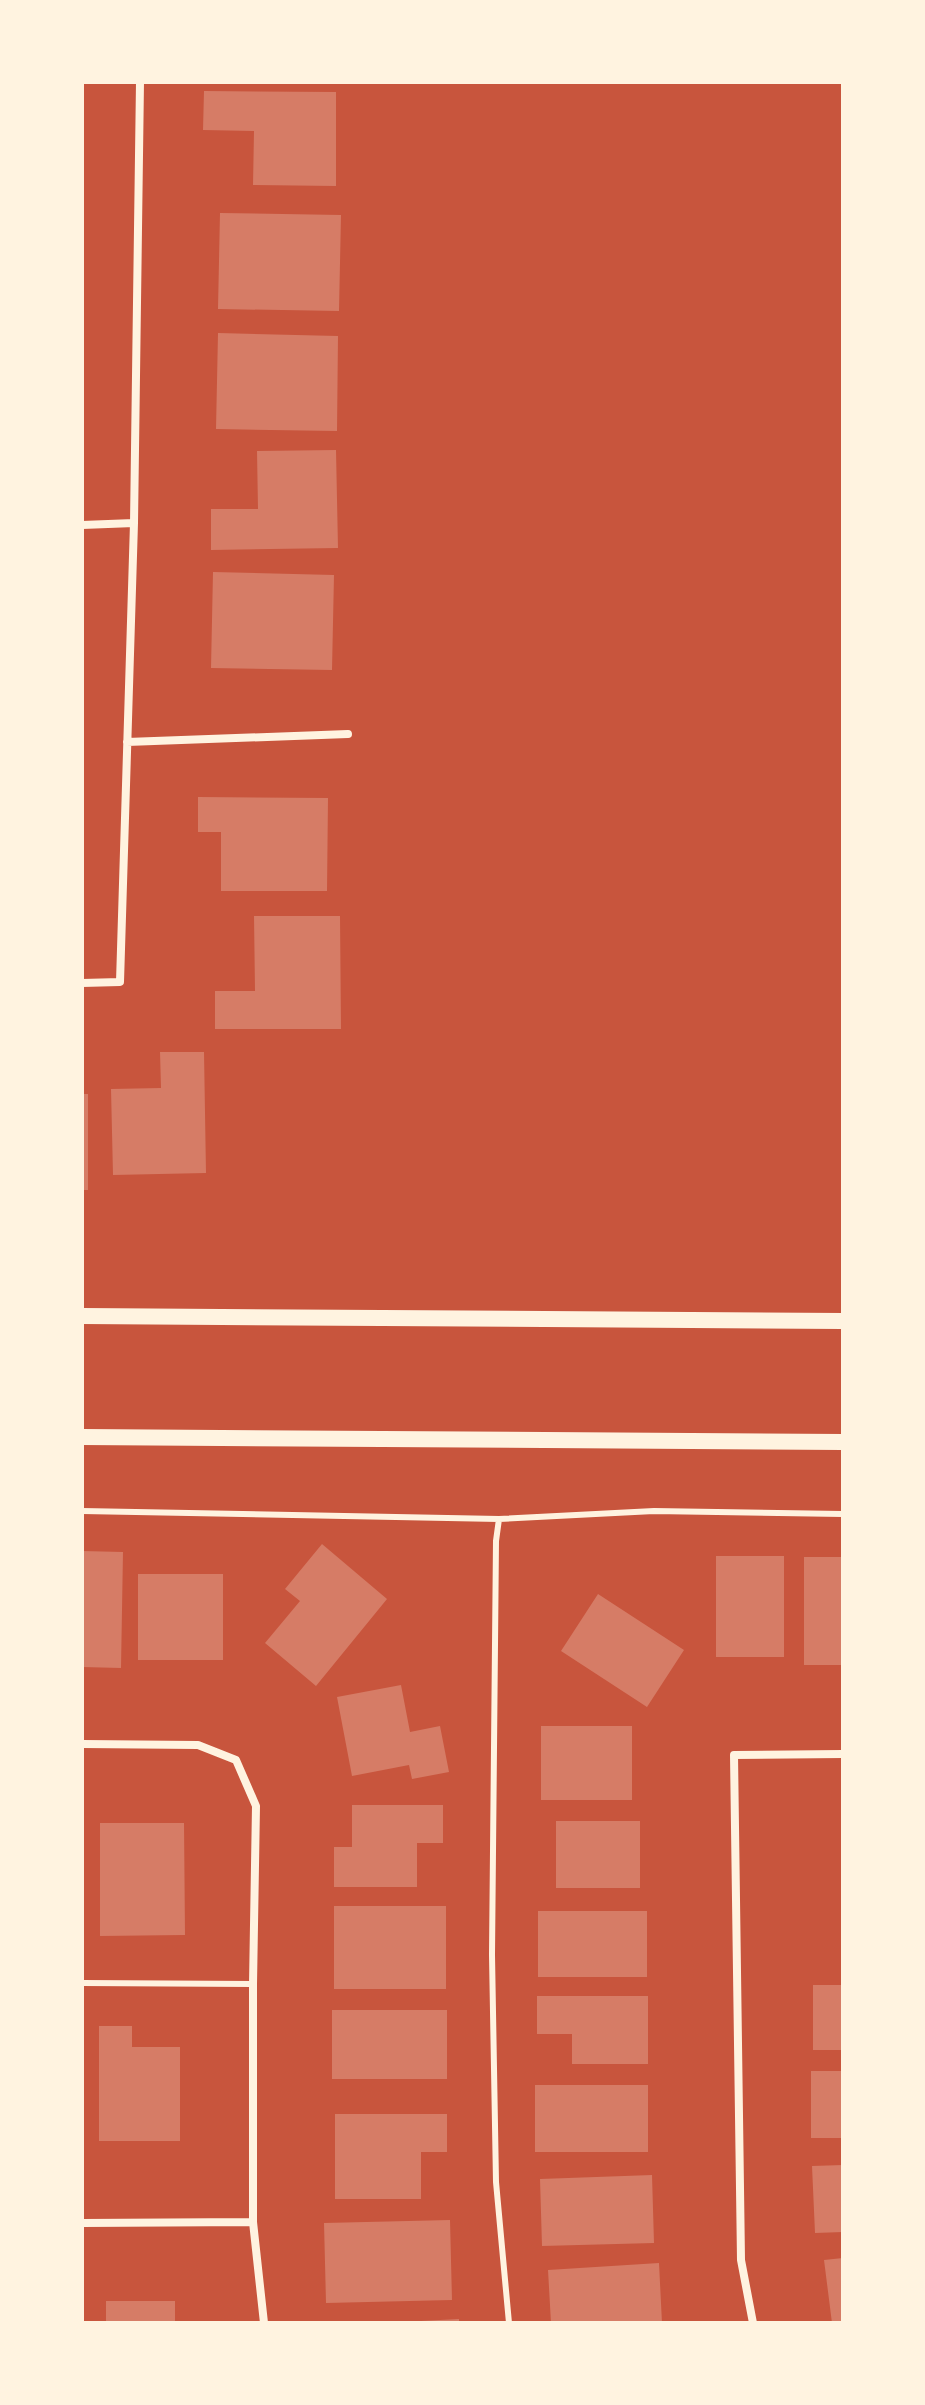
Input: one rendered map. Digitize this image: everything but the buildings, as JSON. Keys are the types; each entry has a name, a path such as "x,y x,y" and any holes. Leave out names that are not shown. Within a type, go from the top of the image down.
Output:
{"main road":[{"path":"82,1316 843,1321"},
{"path":"82,1437 843,1442"}],"street":[{"path":"82,983 120,982 134,523 140,82"},
{"path":"82,525 134,523"},
{"path":"127,742 348,734"},
{"path":"82,1744 198,1745 236,1760 256,1806 253,2222 264,2323"},
{"path":"753,2323 741,2260 734,1755 843,1754"},
{"path":"82,2223 253,2222"}],"lane":[{"path":"82,1511 499,1519 654,1511 843,1514"},
{"path":"499,1519 496,1541 492,1985 496,2182 509,2323"},
{"path":"82,1983 253,1984"}]}
